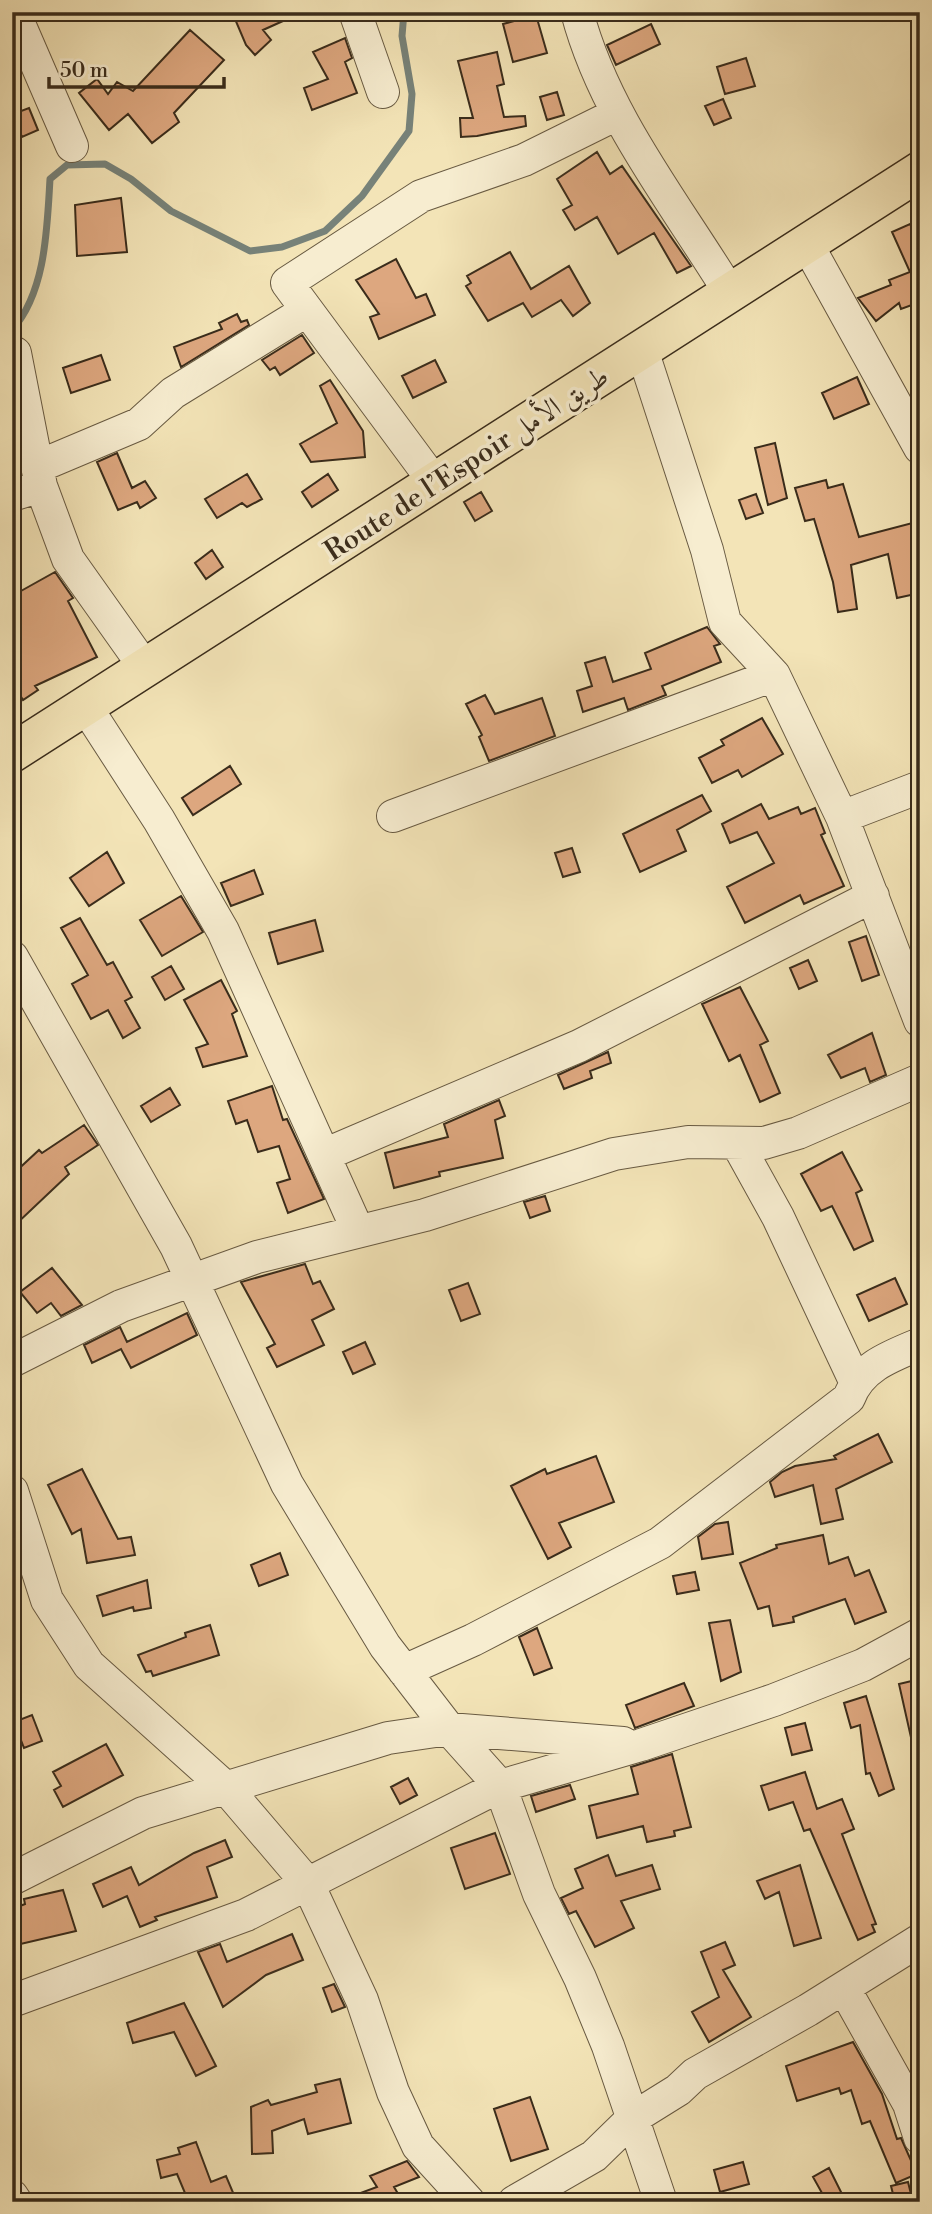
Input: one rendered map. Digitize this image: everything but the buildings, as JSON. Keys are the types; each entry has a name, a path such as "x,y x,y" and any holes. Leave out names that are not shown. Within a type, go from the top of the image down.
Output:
{"highway":[{"name":"Route de l’Espoir طريق الأمل","path":"12,754 920,171"}],"street":[{"path":"14,12 72,146"},
{"path":"355,12 383,92"},
{"path":"576,12 586,46 617,114 730,293"},
{"path":"435,483 287,283 421,196 524,160 617,114"},
{"path":"807,244 920,448"},
{"path":"30,482 139,424 173,393 306,311"},
{"path":"642,350 707,550 726,622 774,675 842,817 920,1021"},
{"path":"15,353 30,482 68,559 146,669"},
{"path":"393,816 774,675"},
{"path":"86,707 159,820 223,931 358,1231"},
{"path":"842,817 920,787"},
{"path":"324,1155 579,1046 873,896"},
{"path":"12,957 192,1279 287,1484 385,1646 449,1729 500,1786 539,1894 580,1978 608,2046 661,2202"},
{"path":"12,1361 121,1306 257,1257 461,1204 614,1154 688,1142 764,1143 798,1133 920,1080"},
{"path":"737,1143 778,1217 855,1381"},
{"path":"404,1671 473,1640 660,1543 849,1398 855,1381 888,1358 920,1344"},
{"path":"12,1491 47,1600 89,1665 227,1789 308,1884 362,2000 388,2080 418,2146 469,2202"},
{"path":"12,2001 246,1915 500,1786 641,1745 774,1700 863,1665 920,1634"},
{"path":"12,1879 143,1813 388,1738 449,1729 641,1745"},
{"path":"514,2202 594,2156 633,2118 678,2090 695,2074 844,1988 920,1940"},
{"path":"844,1988 909,2104 920,2138"},
{"path":"12,2196 16,2202"}],"waterway":[{"path":"12,330 32,297 43,259 50,179 67,165 105,164 131,179 171,211 250,251 282,247 325,231 362,196 409,131 412,94 402,36 404,12"}]}
